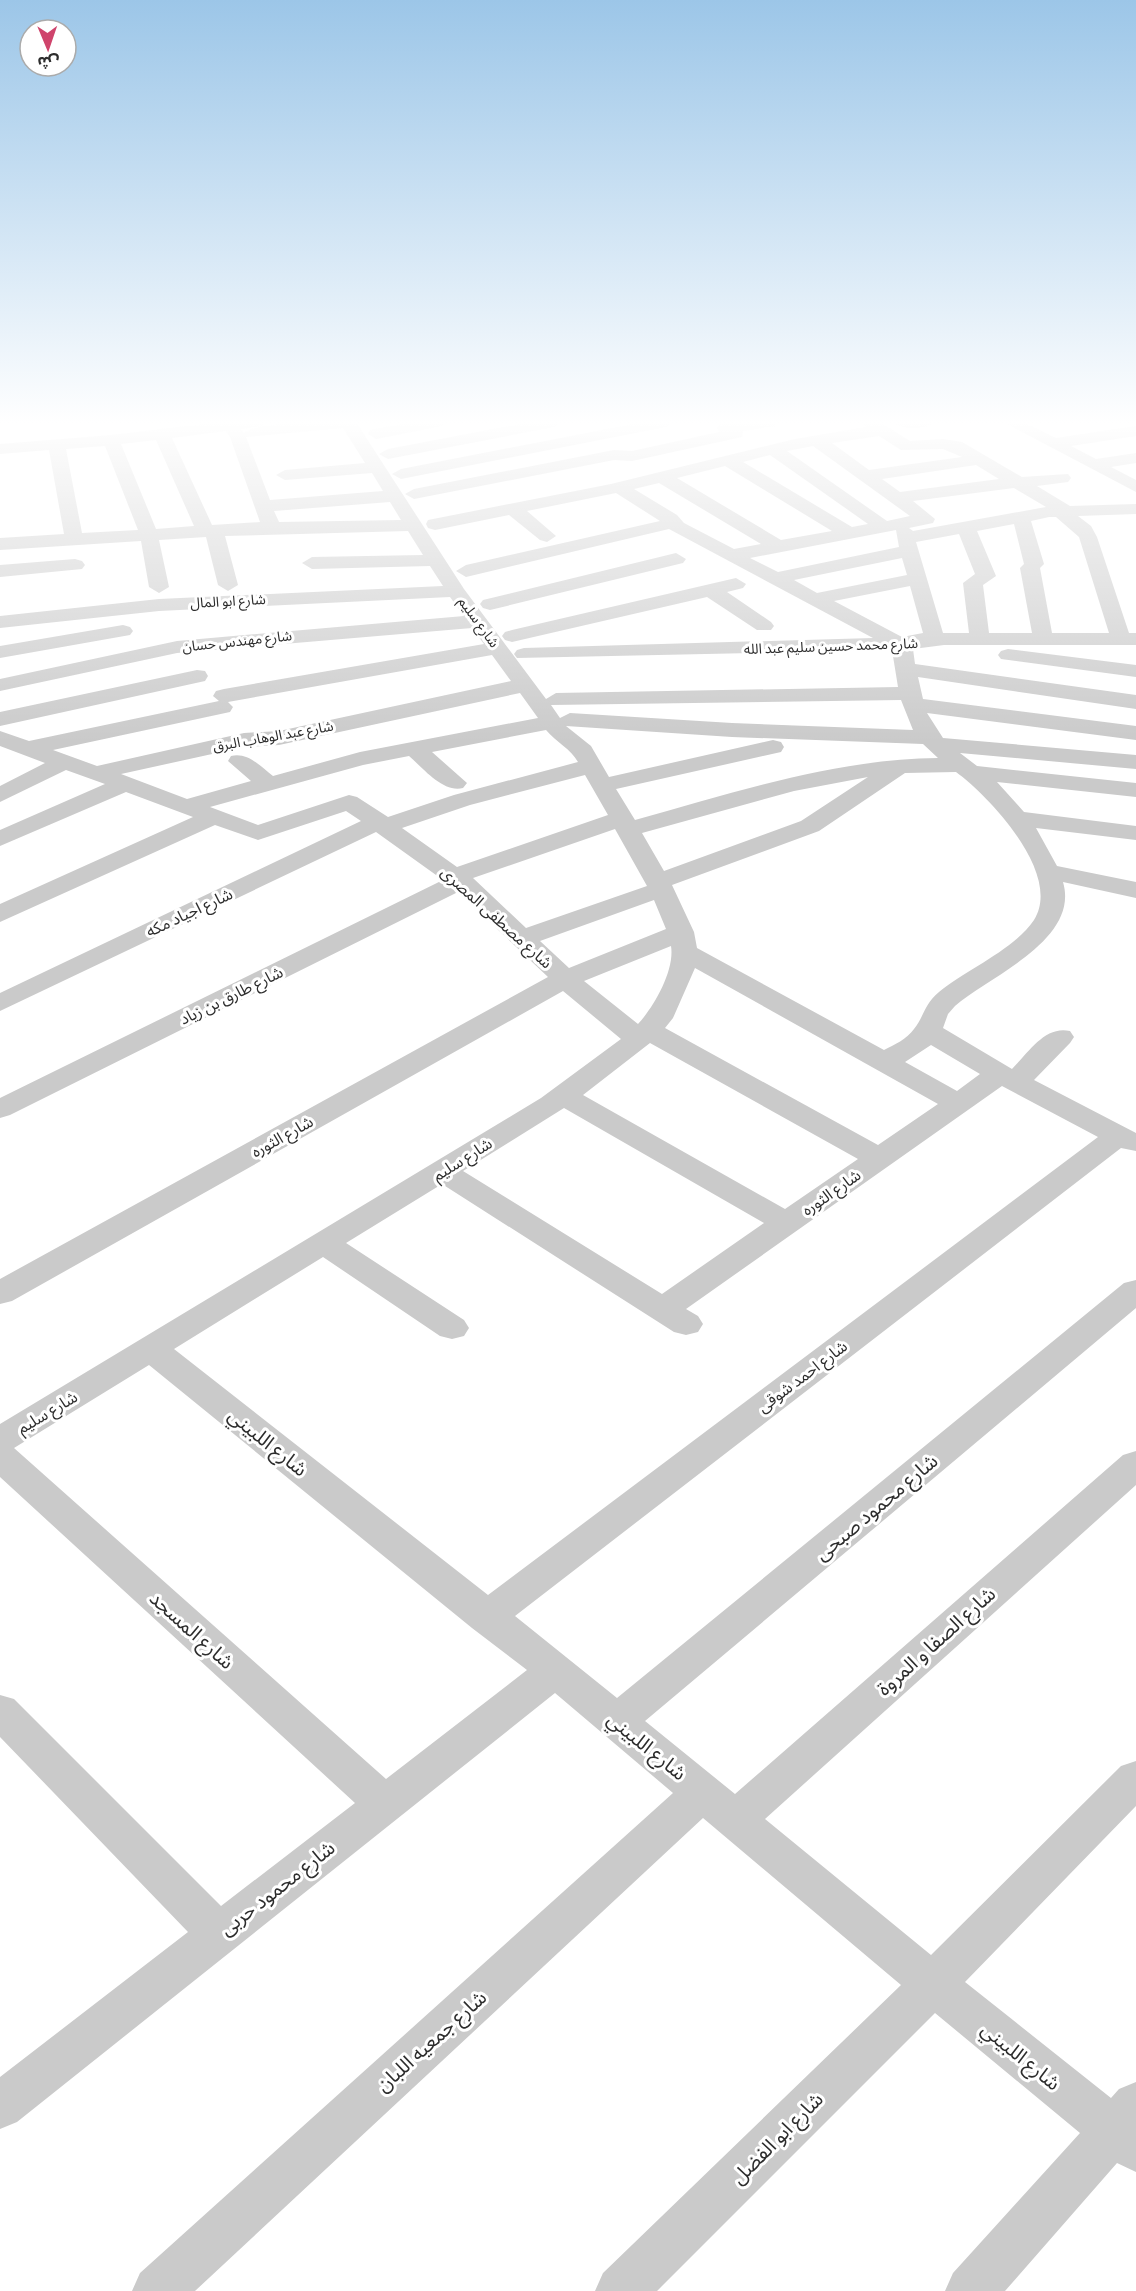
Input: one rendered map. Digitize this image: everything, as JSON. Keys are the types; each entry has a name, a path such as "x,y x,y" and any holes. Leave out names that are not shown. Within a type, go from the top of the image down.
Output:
{"street":[{"path":"68,529 75,565 83,586"},
{"path":"147,529 159,587"},
{"path":"0,544 235,529"},
{"path":"280,529 302,562 436,560"},
{"name":"شارع سليم","path":"416,529 477,621 524,654 547,705"},
{"name":"شارع سليم","path":"0,1440 153,1350 563,1096 643,1035 671,998 683,942 660,886 590,760 571,744 505,642 490,604 438,529"},
{"path":"538,529 547,536"},
{"path":"466,571 647,529"},
{"path":"683,529 729,556 777,578 900,643 935,639 1129,639 1083,529"},
{"path":"749,529 779,547"},
{"path":"842,529 850,534"},
{"path":"891,529 900,535 917,579 935,639"},
{"path":"777,578 900,535 910,529"},
{"path":"729,556 850,534 900,535 950,529"},
{"path":"967,529 986,576 973,583 980,639"},
{"path":"1021,529 1032,566 1043,639"},
{"path":"210,530 228,585"},
{"path":"490,604 676,559"},
{"path":"0,571 75,565"},
{"path":"816,599 917,579"},
{"path":"29,748 227,699 505,642 736,584"},
{"path":"710,590 764,626"},
{"name":"شارع ابو المال","path":"0,622 147,606 456,591"},
{"name":"شارع مهندس حسان","path":"0,685 177,647 477,621"},
{"path":"0,652 123,631"},
{"path":"884,1062 924,1037 941,1004 1026,943 1048,920 1053,896 1048,872 1032,838 988,785 965,769 932,740 923,728 913,699 900,643"},
{"name":"شارع محمد حسين سليم عبد الله","path":"524,654 900,643 1136,671"},
{"path":"177,647 227,699"},
{"path":"905,669 1136,702"},
{"path":"0,719 197,676"},
{"path":"358,735 547,705 913,699 1136,733"},
{"path":"187,806 360,759 413,748 547,705 711,729 932,740 1136,762"},
{"name":"شارع عبد الوهاب البرق","path":"92,774 244,740 279,738 547,705"},
{"path":"377,821 462,800 648,741 711,729"},
{"path":"0,738 62,763 258,833 501,807"},
{"path":"590,760 773,747"},
{"path":"377,821 455,783 413,748"},
{"path":"239,760 269,784"},
{"path":"0,795 62,763"},
{"path":"522,938 810,826 903,765"},
{"name":"شارع طارق بن زياد","path":"0,1109 458,879 626,823 830,776 903,765 965,769 1136,790"},
{"path":"0,838 123,785"},
{"path":"0,914 214,817"},
{"path":"1016,818 1136,833"},
{"name":"شارع مصطفى المصرى","path":"377,821 458,879 565,979 612,1015 643,1035 879,1158"},
{"name":"شارع اجياد مكه","path":"0,1003 377,821"},
{"path":"1048,872 1136,890"},
{"path":"683,942 884,1062 958,1103"},
{"name":"شارع الثوره","path":"0,1293 565,979 683,942"},
{"path":"928,1031 1008,1078 1127,1140"},
{"name":"شارع الثوره","path":"442,1171 674,1316 787,1223 958,1103 1008,1078 1060,1037"},
{"path":"563,1096 787,1223"},
{"name":"شارع احمد شوقى","path":"486,1617 1127,1140"},
{"path":"325,1244 452,1328"},
{"name":"شارع محمود صبحى","path":"616,1722 1136,1291"},
{"name":"شارع اللبيني","path":"153,1350 555,1670 933,1984 1128,2128"},
{"name":"شارع المسجد","path":"0,1456 385,1804"},
{"name":"شارع الصفا و المروة","path":"720,1805 1136,1464"},
{"name":"شارع محمود حربى","path":"0,2106 555,1670"},
{"path":"0,1711 219,1934"},
{"name":"شارع ابو الفضل","path":"621,2291 933,1984 1136,1778"},
{"name":"شارع جمعيه اللبان","path":"158,2291 720,1805"},
{"path":"971,2291 1128,2128"}]}
